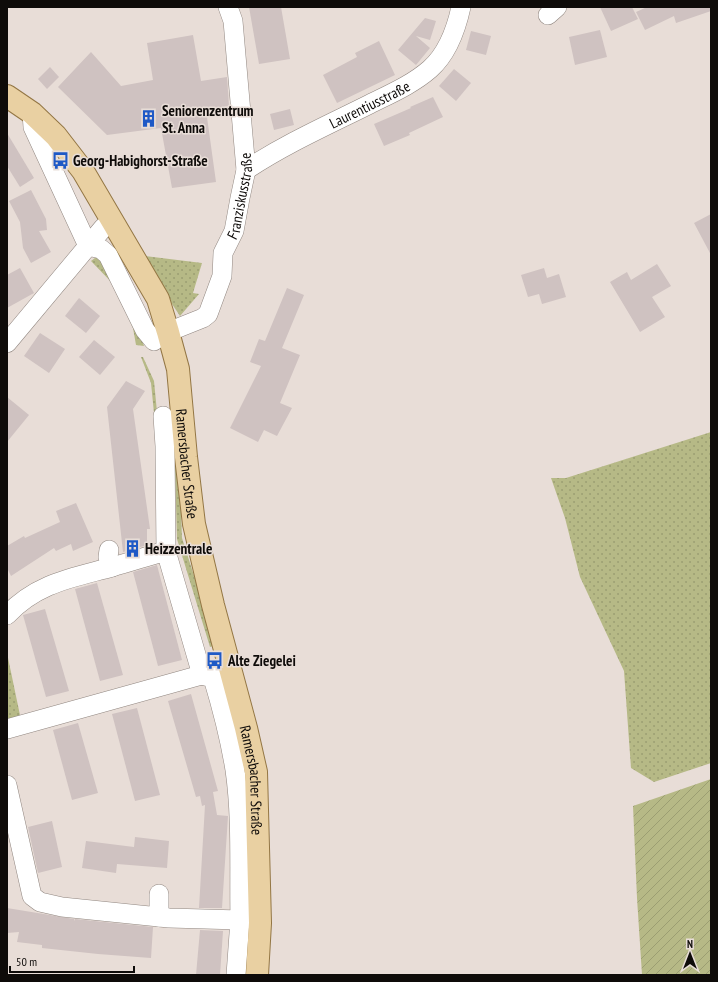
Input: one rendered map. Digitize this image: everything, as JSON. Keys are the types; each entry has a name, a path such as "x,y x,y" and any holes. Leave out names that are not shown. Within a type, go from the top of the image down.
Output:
{"main road":[{"name":"Ramersbacher Straße","path":"7,96 32,113 56,136 83,171 158,299 161,336 178,369 194,524 256,772 260,923 258,975"}],"street":[{"name":"Franziskusstraße","path":"161,336 203,318 208,314 222,276 223,253 234,232 246,170 232,21 228,7"},
{"name":"Laurentiusstraße","path":"246,170 269,155 407,85 431,68 444,53 452,39 461,7"},
{"path":"32,113 33,127 88,246"},
{"path":"7,343 103,228 112,221"},
{"path":"88,246 101,249 108,255 145,330 161,336"},
{"path":"163,416 165,446 166,551 202,675"},
{"path":"7,615 18,603 31,594 110,558 166,551"},
{"path":"7,730 229,667"},
{"path":"202,675 213,678 220,701 235,771 239,817 240,920 236,975"},
{"path":"7,785 32,896 40,902 62,907 159,917 240,920"},
{"path":"159,894 159,917"}],"green space":[{"path":"103,252 131,307 144,346 136,345 133,328 115,286 91,261"},
{"path":"145,256 202,263 193,293 199,294 180,316 164,292"},
{"path":"141,357 143,357 154,381 157,412 154,413 151,383"},
{"path":"711,432 711,763 654,782 631,768 624,671 580,577 565,518 551,478 566,478"},
{"path":"174,435 178,435 182,538 216,645 210,647 177,539"},
{"path":"7,653 21,720 7,724"},
{"path":"711,779 711,975 642,975 633,806"}],"building":[{"path":"249,7 281,7 290,59 259,64"},
{"path":"600,7 632,7 638,19 611,31"},
{"path":"647,7 711,7 711,11 676,23 674,16 645,30 636,12"},
{"path":"425,18 436,21 430,40 416,36 430,48 416,65 398,50"},
{"path":"600,30 607,57 575,65 569,37"},
{"path":"471,31 491,36 486,55 466,50"},
{"name":"Seniorenzentrum St. Anna","path":"193,35 201,81 227,77 229,106 206,110 216,182 172,188 161,128 107,135 58,87 91,52 121,86 153,80 147,43"},
{"path":"379,41 395,75 337,103 323,75 357,57 355,53"},
{"path":"50,67 59,77 47,89 38,79"},
{"path":"454,69 471,83 456,101 439,86"},
{"path":"433,97 443,117 409,133 410,135 384,146 374,124"},
{"path":"290,109 294,125 274,130 270,114"},
{"path":"7,133 34,178 20,187 7,166"},
{"path":"31,190 46,219 47,230 39,231 51,252 31,263 23,248 20,222 9,201"},
{"path":"711,214 711,255 694,223"},
{"path":"657,264 671,286 652,297 665,317 640,332 610,282 627,272 631,280"},
{"path":"20,268 34,293 7,308 7,275"},
{"path":"544,268 547,278 559,274 566,297 542,304 539,294 528,297 521,275"},
{"path":"287,288 304,295 282,348 300,355 280,403 292,408 277,436 264,430 258,442 230,428 261,366 250,362 259,339 265,341"},
{"path":"79,298 100,316 86,333 65,316"},
{"path":"40,333 65,349 49,373 24,356"},
{"path":"94,340 115,357 100,375 79,357"},
{"path":"126,381 145,391 133,409 150,529 147,529 147,545 123,552 107,407"},
{"path":"7,397 29,415 7,442"},
{"path":"76,503 93,542 73,551 71,544 56,551 54,548 11,576 7,568 7,546 24,536 25,538 60,522 56,511"},
{"path":"157,565 182,660 158,666 133,572"},
{"path":"97,583 123,675 100,681 75,589"},
{"path":"45,609 69,691 46,697 23,615"},
{"path":"191,694 218,791 213,792 217,815 228,816 222,908 199,908 205,805 202,806 200,796 196,797 168,701"},
{"path":"137,708 160,795 135,801 112,714"},
{"path":"78,723 98,793 72,800 53,730"},
{"path":"52,821 62,867 38,873 28,827"},
{"path":"135,837 169,841 167,868 117,864 116,873 82,868 86,841 134,847"},
{"path":"7,908 74,919 74,921 75,919 153,927 151,958 42,948 42,945 17,942 19,932 7,933"},
{"path":"200,930 223,931 220,975 196,975"}],"place":[{"name":"Seniorenzentrum St. Anna","path":"149,119"},
{"name":"Georg-Habighorst-Straße","path":"60,160"},
{"name":"Heizzentrale","path":"132,548"},
{"name":"Alte Ziegelei","path":"215,660"}]}
